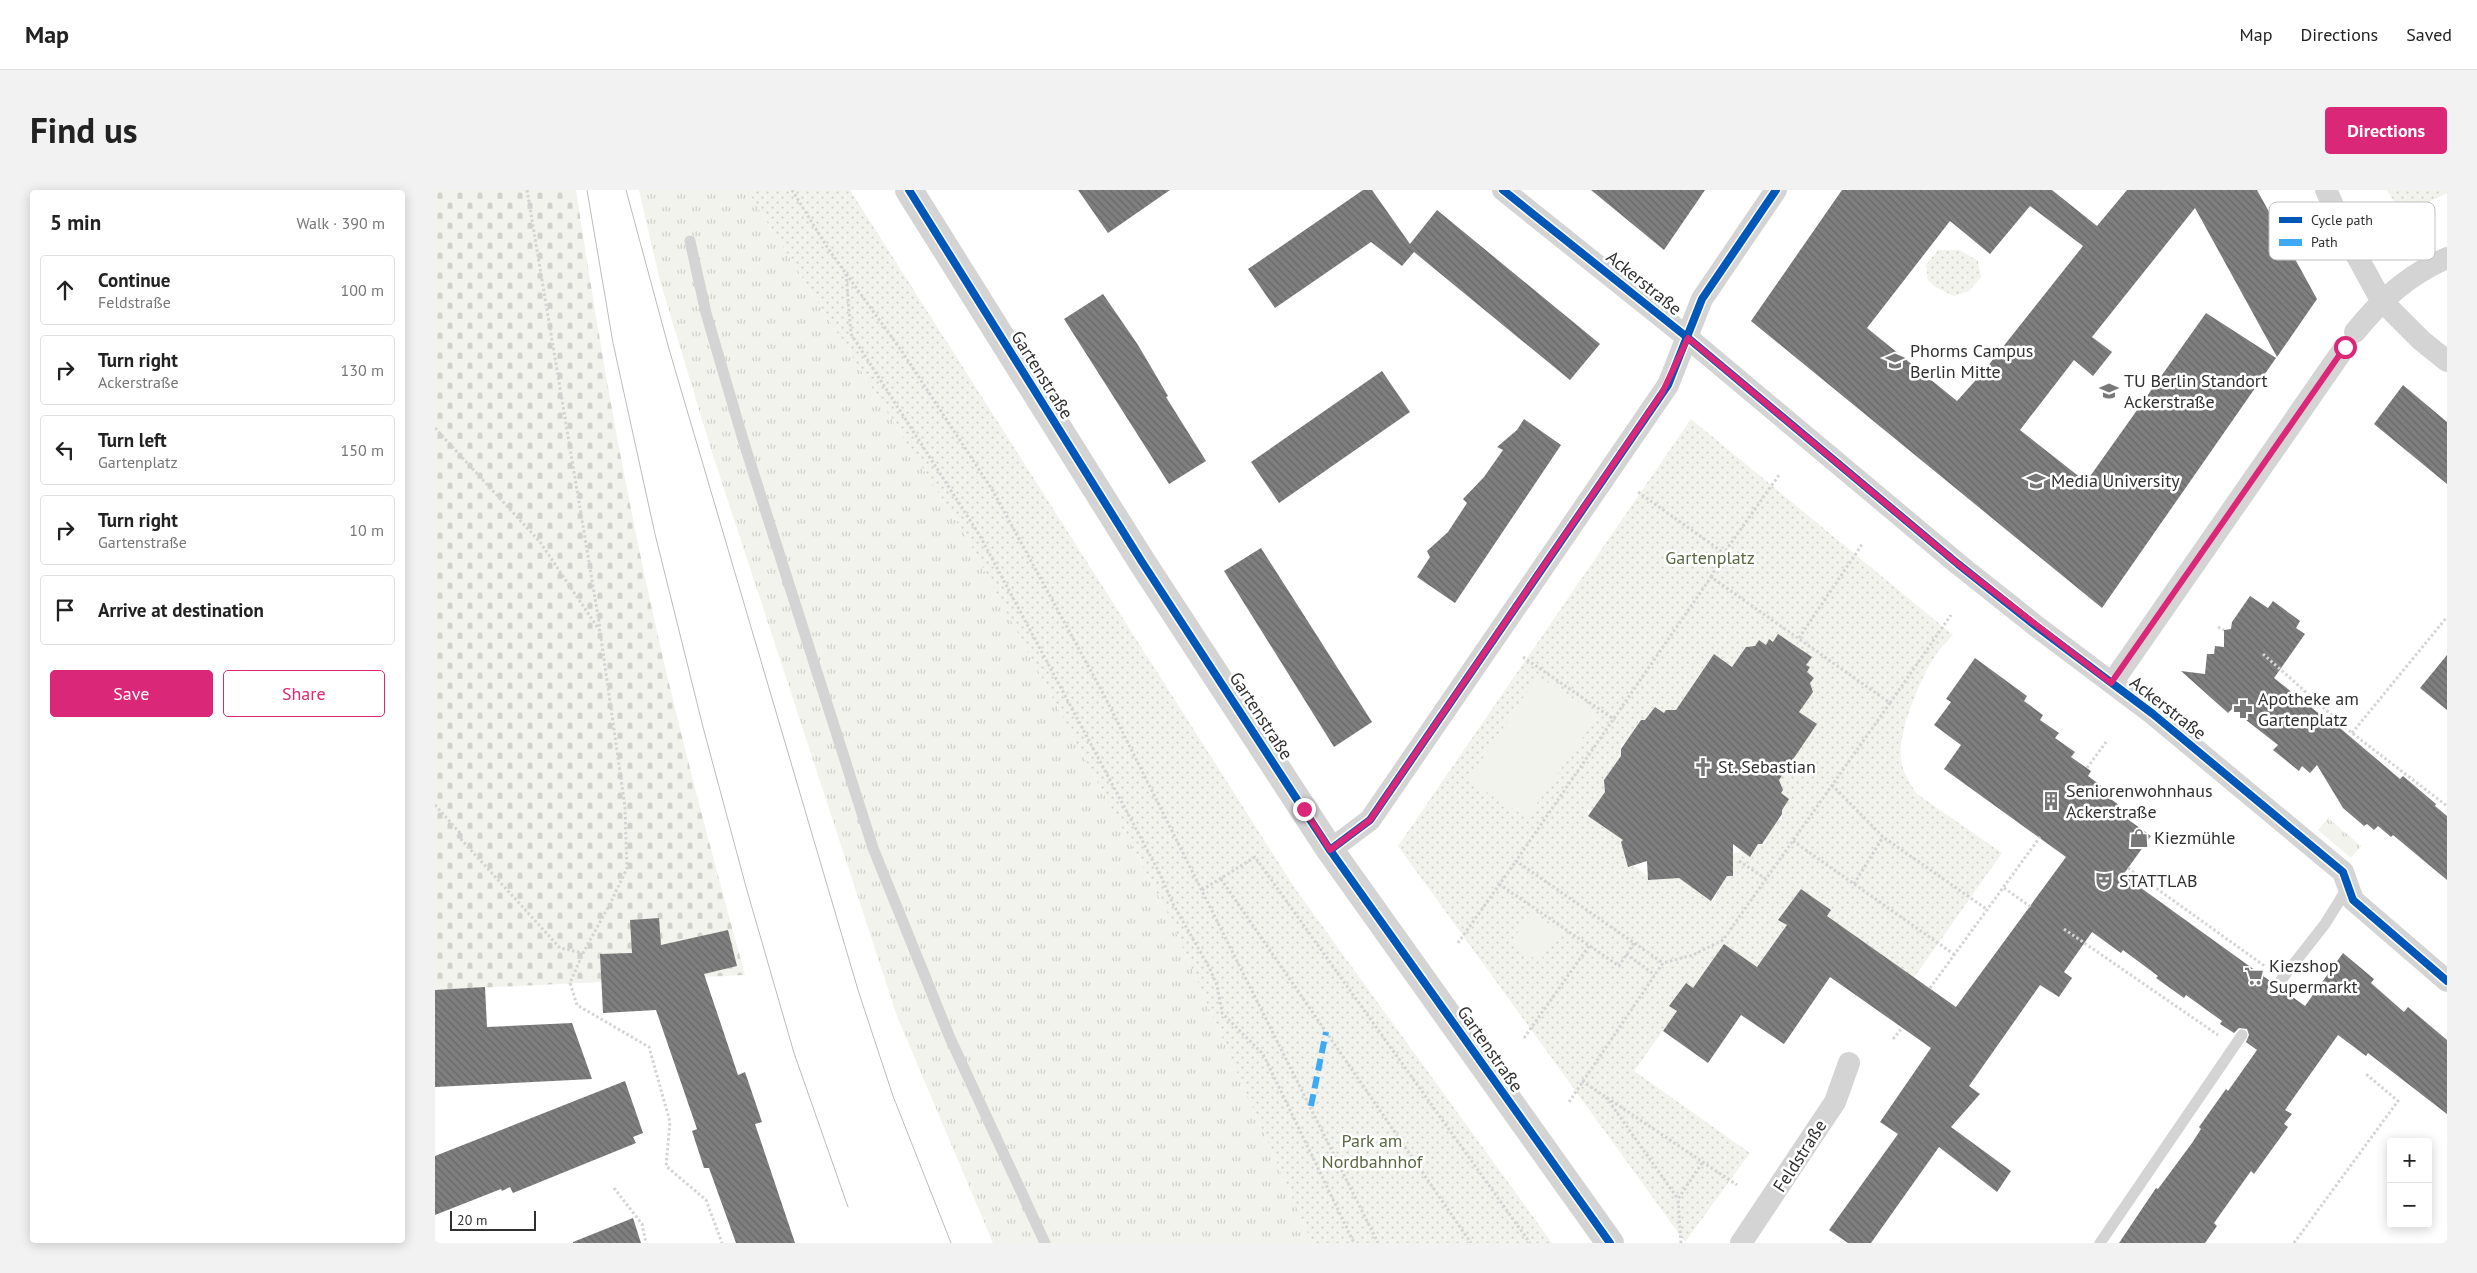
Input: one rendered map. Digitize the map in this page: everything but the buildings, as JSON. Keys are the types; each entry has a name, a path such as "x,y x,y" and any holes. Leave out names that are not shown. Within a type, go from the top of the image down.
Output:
{"street":[{"name":"Gartenstraße","path":"909,190 1142,562 1330,850 1610,1243"},
{"name":"Ackerstraße","path":"1503,190 1688,338 1958,564 2153,714 2343,872 2353,900 2447,981"},
{"path":"1330,850 1370,820 1662,393 1688,338 1702,299 1777,190"},
{"path":"2326,190 2331,202"},
{"path":"2111,683 2350,339 2381,300 2424,268 2447,258"},
{"path":"2359,260 2381,300 2422,341 2447,361"},
{"name":"Feldstraße","path":"1741,1243 1835,1102 1849,1063"}],"lane":[{"path":"690,241 706,313 744,443 873,848 950,1038 1045,1243"},
{"path":"2274,989 2325,924 2348,887"},
{"path":"2100,1243 2242,1035"}],"path":[{"path":"527,190 600,631 625,807 627,868 611,902 583,952 570,983 577,1005 649,1047 670,1122 666,1166 706,1200 722,1243"},
{"path":"792,190 846,273 903,353 993,491 1105,697 1378,1243"},
{"path":"846,273 851,334 979,536 1160,874 1190,937 1209,967 1217,985 1222,1013 1263,1054 1354,1243"},
{"path":"435,428 540,542 600,631"},
{"path":"1459,944 1615,720 1711,577 1724,553 1779,475"},
{"path":"1638,492 1724,553"},
{"path":"1799,638 1863,543"},
{"path":"1711,577 1890,703"},
{"path":"1569,1102 1582,1080 1663,963 1693,955 1723,940 1951,615"},
{"path":"2352,733 2447,617"},
{"path":"2218,627 2224,630"},
{"path":"2263,654 2352,733 2447,806"},
{"path":"1523,657 1615,720"},
{"path":"2087,768 2106,742"},
{"path":"1832,785 1883,838 1988,910"},
{"path":"435,805 460,833 458,836 560,948 583,952"},
{"path":"1854,884 1883,838"},
{"path":"1930,988 2040,838"},
{"path":"1793,841 1955,955"},
{"path":"1202,890 1255,857 1530,1243"},
{"path":"1515,861 1663,963"},
{"path":"1739,861 1766,880"},
{"path":"2128,868 2282,978"},
{"path":"1221,878 1471,1243"},
{"path":"1499,884 1619,966 1634,942"},
{"path":"2004,888 2031,907"},
{"path":"2064,929 2235,1046"},
{"path":"1524,1038 1589,946"},
{"path":"1627,954 1655,974"},
{"path":"1893,1040 1902,1028"},
{"path":"2294,1243 2398,1101 2366,1074"},
{"path":"1582,1080 1737,1185"},
{"path":"1605,1096 1678,1199 1681,1243"},
{"path":"1678,1199 1703,1163"},
{"path":"613,1188 642,1224 646,1243"}],"green space":[{"path":"435,190 576,190 608,387 642,563 683,741 745,975 435,990"},
{"path":"639,190 747,190 968,540 1167,912 1312,1243 993,1243 897,1016 711,449 660,281"},
{"name":"Park am Nordbahnhof","path":"747,190 850,190 1294,887 1552,1243 1312,1243 1167,912 968,540"},
{"path":"2387,190 2447,190 2447,193 2429,202 2394,202"},
{"path":"1938,250 1960,250 1978,261 1981,277 1969,291 1954,296 1935,287 1928,280 1926,265"},
{"name":"Gartenplatz","path":"1691,419 1953,635 1939,650 1931,663 1912,704 1903,734 1901,748 1902,764 1917,794 2002,853 1913,979 1827,916 1831,910 1801,889 1778,919 1787,925 1757,967 1724,944 1693,988 1685,983 1669,1006 1677,1011 1634,1071 1750,1153 1685,1242 1398,846","holes":["1778,634 1811,657 1806,665 1810,668 1807,672 1814,678 1810,683 1813,692 1806,702 1798,701 1802,709 1799,712 1817,724 1777,779 1781,782 1779,784 1782,786 1781,793 1789,799 1776,814 1782,816 1782,820 1778,820 1766,838 1766,843 1763,844 1759,838 1750,856 1741,850 1738,853 1731,853 1733,876 1727,876 1716,894 1716,900 1712,900 1711,896 1684,877 1679,878 1677,872 1654,876 1653,880 1649,880 1648,876 1633,865 1623,840 1625,837 1620,838 1618,832 1602,826 1603,822 1593,815 1588,815 1587,811 1592,810 1605,792 1605,785 1628,751 1621,748 1621,744 1625,743 1638,724 1638,720 1642,720 1645,725 1655,707 1664,713 1675,710 1679,712 1685,703 1682,701 1714,654 1732,667 1735,663 1743,664 1739,657 1746,647 1755,646 1759,640 1766,645 1769,639 1773,642"]},
{"path":"1538,676 1598,715 1527,818 1468,780"},
{"path":"2328,818 2361,846 2351,858 2318,830"},
{"path":"1532,912 1560,932 1539,962 1511,942"}],"tram line":[{"path":"587,190 613,343 655,534 703,727 746,887 794,1053 848,1207"},
{"path":"626,190 669,349 858,990 893,1096 951,1243"}],"marked path":[{"path":"1311,1106 1326,1032"}],"cycle path":[{"path":"909,190 1142,562 1330,850 1610,1243"},
{"path":"1503,190 1688,338 1958,564 2036,626 2153,714 2343,872 2353,900 2447,981"},
{"path":"1330,850 1370,820 1668,385 1702,299 1776,190"}],"place":[{"name":"Phorms Campus Berlin Mitte","path":"1895,361"},
{"name":"TU Berlin Standort Ackerstraße","path":"2109,391"},
{"name":"Media University","path":"2036,481"},
{"name":"Apotheke am Gartenplatz","path":"2243,709"},
{"name":"St. Sebastian","path":"1703,767"},
{"name":"Seniorenwohnhaus Ackerstraße","path":"2051,801"},
{"name":"Kiezmühle","path":"2139,838"},
{"name":"STATTLAB","path":"2104,881"},
{"name":"Kiezshop Supermarkt","path":"2254,976"}],"route":[{"path":"1304,809 1330,850 1370,820 1662,393 1688,338 1958,564 2111,683 2345,347"}]}
